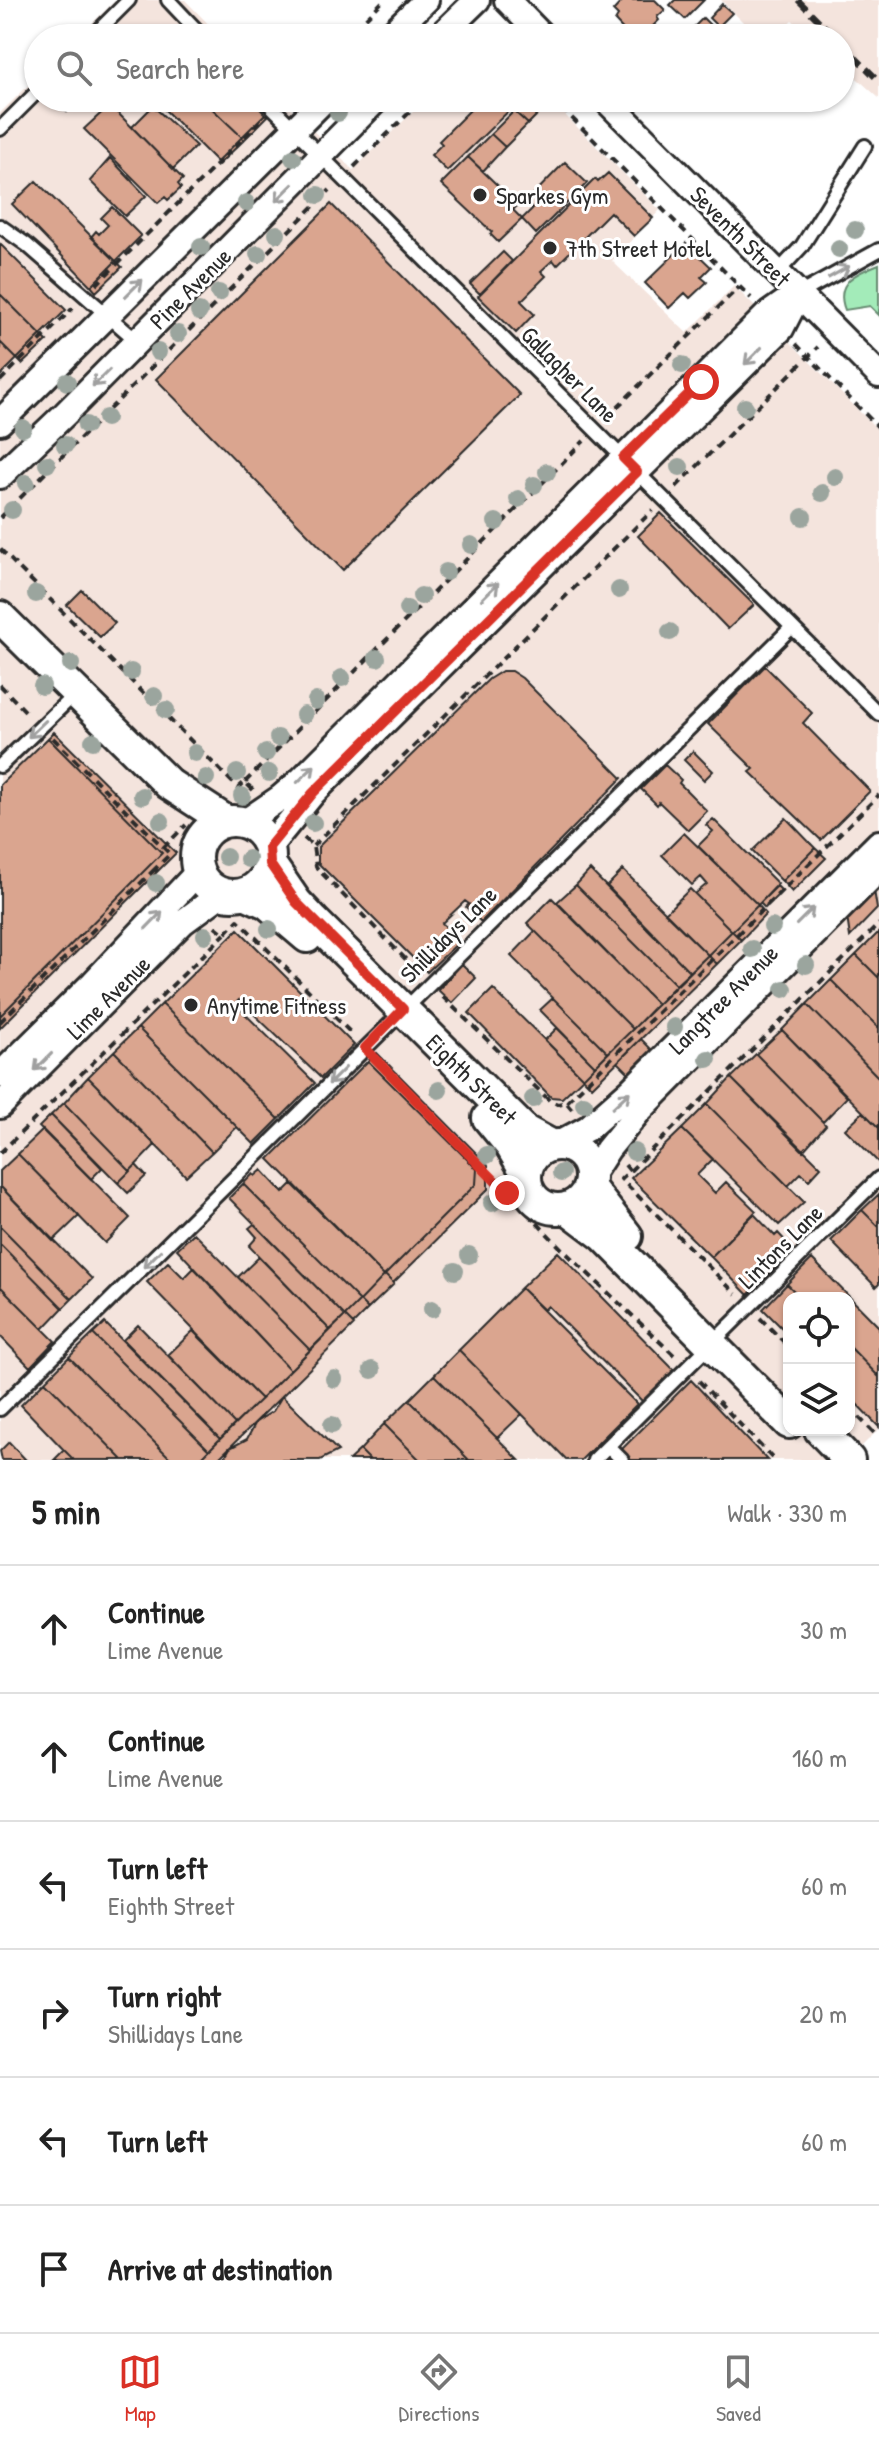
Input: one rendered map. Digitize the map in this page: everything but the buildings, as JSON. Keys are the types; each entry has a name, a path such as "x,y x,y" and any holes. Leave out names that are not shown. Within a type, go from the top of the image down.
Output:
{"street":[{"path":"401,24 426,0"},
{"path":"434,0 444,24"},
{"path":"452,24 477,0"},
{"path":"507,0 530,24"},
{"name":"Pine Avenue","path":"0,422 312,112"},
{"name":"Pine Avenue","path":"0,476 364,112"},
{"name":"Seventh Street","path":"618,112 879,375"},
{"path":"206,884 208,829 257,818 302,779 630,465 799,294"},
{"path":"0,617 169,784 257,818"},
{"path":"169,784 206,884"},
{"name":"Eighth Street","path":"257,818 269,856 296,902 497,1127 526,1172"},
{"name":"Langtree Avenue","path":"554,1145 588,1128 631,1090 879,843"},
{"path":"206,884 262,882 269,856"},
{"name":"Langtree Avenue","path":"582,1190 608,1149 639,1111 879,869"},
{"name":"Eighth Street","path":"206,884 267,903 525,1131 554,1145"},
{"name":"Lime Avenue","path":"0,1075 206,884"},
{"name":"Lime Avenue","path":"0,1106 206,884"},
{"path":"582,1190 549,1208 533,1198 525,1181 534,1154 554,1145 577,1151 589,1167 582,1190 591,1224 783,1394"},
{"path":"718,1339 783,1416"},
{"path":"802,1436 825,1460"},
{"path":"826,1436 849,1460"}],"lane":[{"path":"105,24 129,0"},
{"path":"168,0 191,24"},
{"path":"0,129 24,105"},
{"name":"Gallagher Lane","path":"277,112 879,714"},
{"path":"777,273 802,246 865,146"},
{"path":"0,226 137,341"},
{"path":"799,294 879,250"},
{"name":"Shillidays Lane","path":"0,1409 792,627"},
{"path":"0,766 76,693"},
{"name":"Lintons Lane","path":"594,1460 879,1178"},
{"path":"608,1446 622,1460"}],"path":[{"path":"360,24 384,0"},
{"path":"0,381 271,112"},
{"path":"0,518 410,112"},
{"path":"566,112 879,428"},
{"path":"0,549 238,788 739,287"},
{"path":"313,846 835,330"},
{"path":"0,685 170,854 0,1022"},
{"path":"245,782 257,818 313,846"},
{"path":"313,846 316,867 430,984 550,1101 558,1104 566,1102 879,795"},
{"path":"155,869 206,884 225,934"},
{"path":"0,1153 238,920 562,1249 687,1368 774,1460"},
{"path":"783,1341 621,1179 879,924"},
{"path":"566,1102 588,1128"},
{"path":"608,1149 630,1171"},
{"path":"855,1413 877,1436"}],"shaded area":[{"path":"116,0 185,0 208,24 91,24"},
{"path":"721,0 879,0 879,98 855,77 855,24 797,24 792,20 788,24 745,24"},
{"path":"24,90 24,112 294,112 353,170 413,112 562,112 660,210 612,261 687,333 734,286 879,431 879,1429 848,1460 0,1460 0,113"}],"green space":[{"path":"879,264 879,315 870,306 845,310 842,292 849,280"}],"railway":[{"path":"798,0 822,24"},
{"path":"855,57 879,81"}],"place":[{"name":"Sparkes Gym","path":"480,195"},
{"name":"7th Street Motel","path":"550,248"},
{"name":"Anytime Fitness","path":"191,1005"}],"route":[{"path":"507,1193 365,1048 403,1009 296,902 270,864 269,847 313,793 637,472 623,458 701,382"}]}
